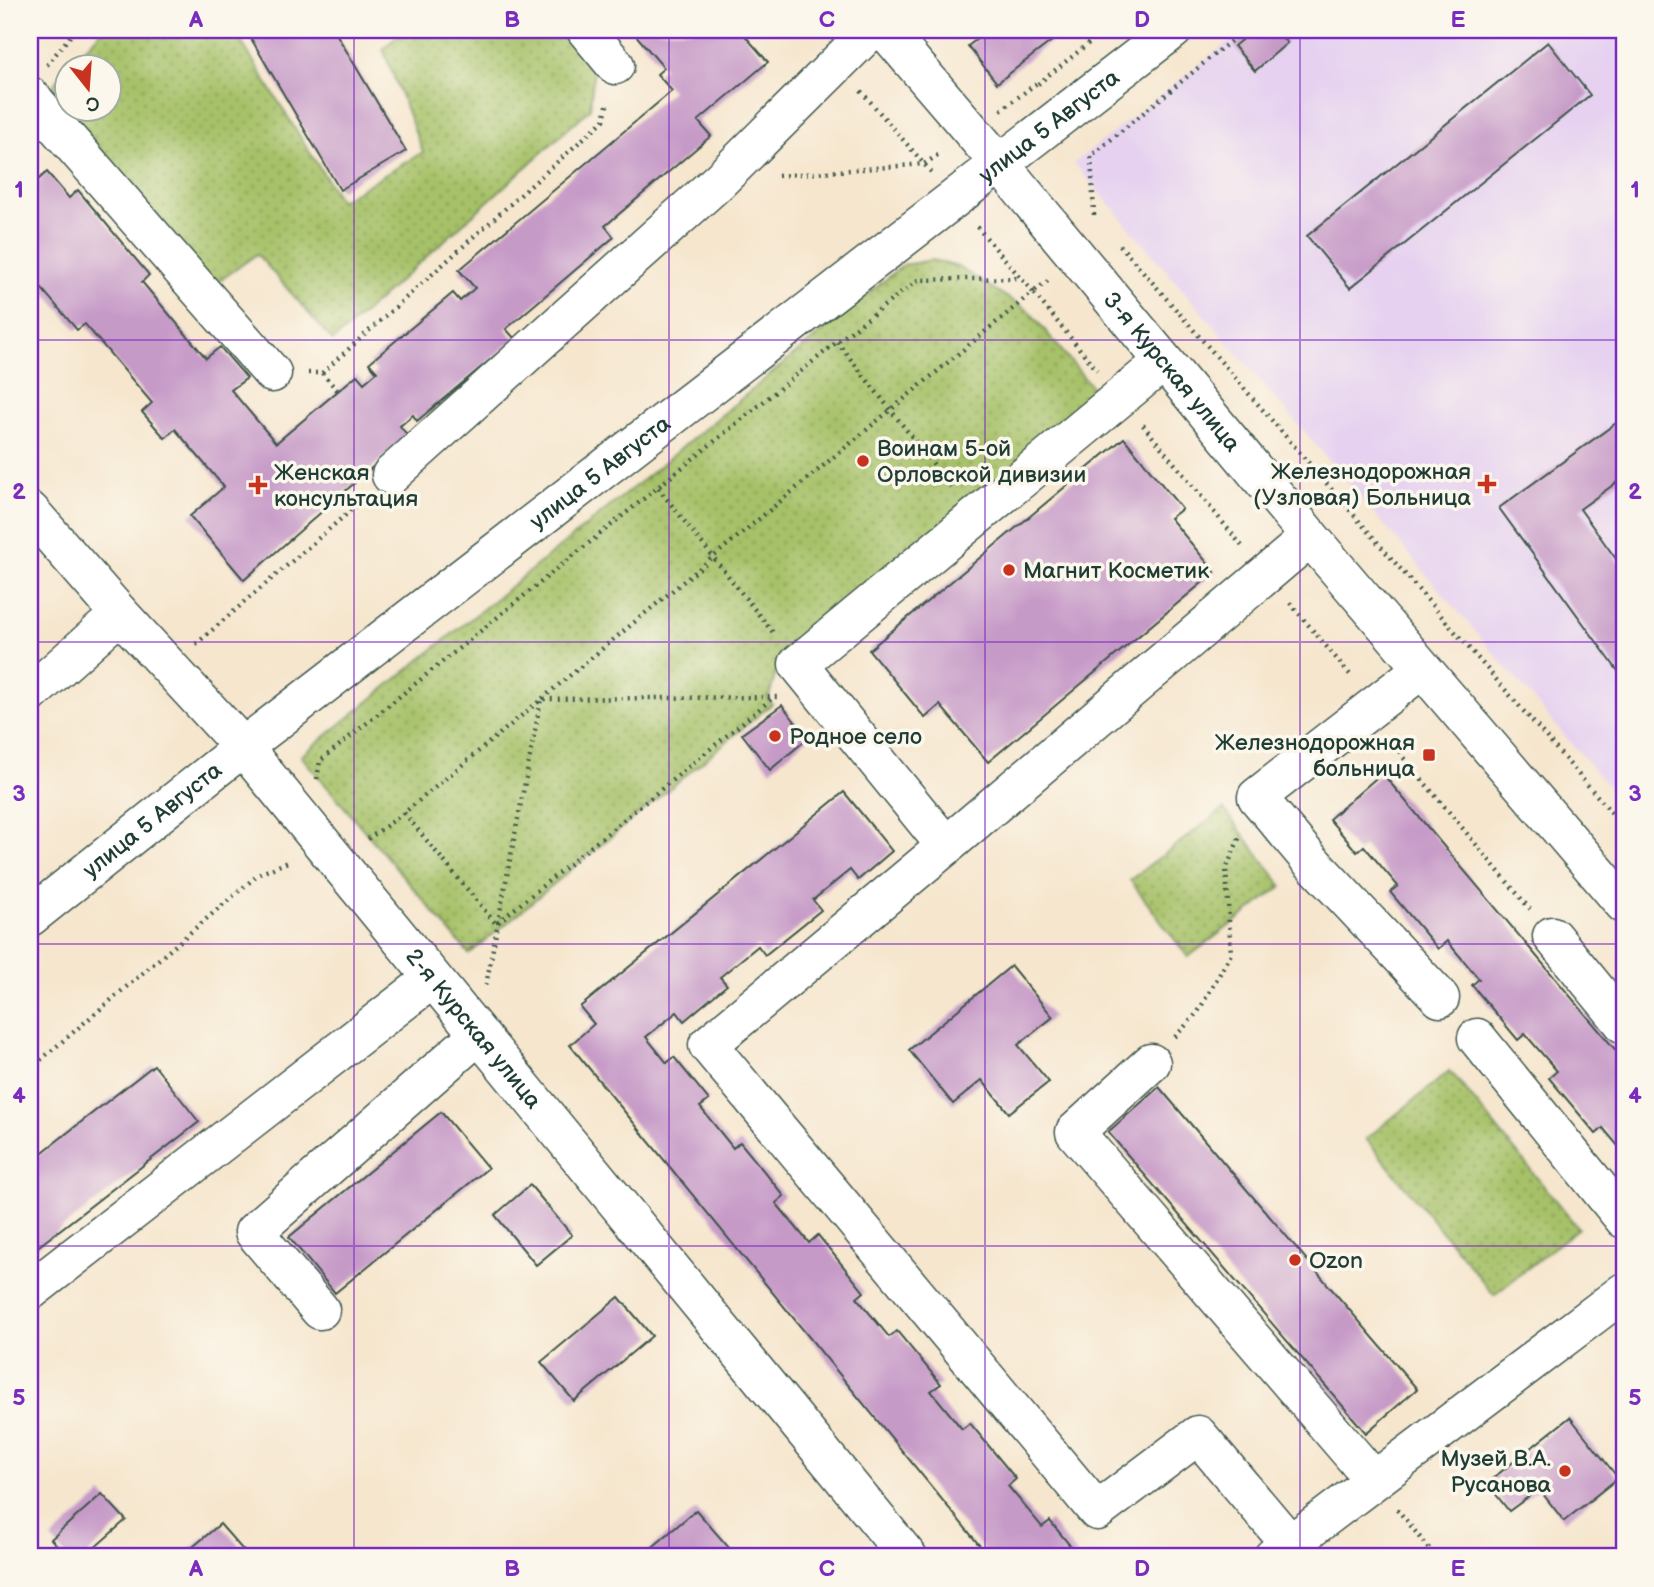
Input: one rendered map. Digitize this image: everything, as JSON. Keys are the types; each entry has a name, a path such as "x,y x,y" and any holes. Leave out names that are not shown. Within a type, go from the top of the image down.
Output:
{"main road":[{"path":"586,30 615,65"},
{"path":"391,475 719,181 871,30"},
{"name":"3-я Курская улица","path":"885,30 1310,537 1624,904"},
{"name":"улица 5 Августа","path":"30,917 243,747 1173,30"},
{"path":"37,82 272,373"},
{"path":"946,846 798,664 1163,362"},
{"name":"2-я Курская улица","path":"30,511 120,614 243,747 908,1557"},
{"path":"1310,537 708,1045 1097,1511 1198,1435 1282,1551 1623,1295"},
{"path":"30,694 120,614"},
{"path":"1422,669 1257,797 1310,860 1440,998"},
{"path":"1552,936 1624,1024"},
{"path":"30,1291 432,979"},
{"path":"320,1310 254,1232 478,1035"},
{"path":"1477,1038 1624,1219"},
{"path":"1151,1063 1075,1132 1374,1480"}],"path":[{"path":"37,82 75,30"},
{"path":"30,1069 259,874 324,846 366,841 404,813 1032,292 836,62"},
{"path":"272,373 321,373 604,120 615,65"},
{"path":"719,181 924,164 1037,83"},
{"path":"1120,244 1624,827"},
{"path":"317,781 320,761 837,342 918,280 1020,278"},
{"path":"837,342 976,517"},
{"path":"321,373 338,391"},
{"path":"169,668 391,475"},
{"path":"658,488 798,664"},
{"path":"541,699 823,695"},
{"path":"496,924 774,697"},
{"path":"478,1035 496,924 541,699"},
{"path":"1376,705 1404,757 1552,936"},
{"path":"1151,1063 1198,1012 1231,954 1226,869 1257,797"},
{"path":"404,813 496,924"},
{"path":"1374,1480 1436,1557"}],"shaded area":[{"name":"Железнодорожная (Узловая) Больница","path":"1243,30 1624,30 1624,805 1074,163"}],"green space":[{"path":"102,30 234,30 340,201 423,152 383,49 404,30 562,30 594,68 590,109 333,341 257,254 211,287 78,122 122,122 122,52 82,52"},
{"path":"932,260 958,267 1029,311 1101,398 777,669 768,700 772,704 469,954 301,756 903,265"},
{"path":"1224,809 1282,886 1188,957 1130,880"},
{"path":"1450,1071 1578,1228 1494,1295 1366,1139"}],"building":[{"path":"246,30 334,30 406,151 340,190"},
{"path":"639,30 740,30 768,62 698,121 711,136 605,226 614,237 506,329 515,339 417,421 413,415 400,426 408,436 244,580 190,516 224,487 175,429 165,438 142,412 152,403 85,324 77,330 30,275 30,187 47,172 69,198 78,190 149,275 142,282 206,358 220,347 247,378 231,390 276,443 357,375 364,383 377,372 369,363 453,293 460,301 475,288 459,270 672,91 657,74 664,68 634,33"},
{"path":"989,30 1066,30 997,83 968,46"},
{"path":"1253,30 1276,30 1287,43 1255,71 1234,46"},
{"path":"1548,42 1590,95 1350,288 1307,236"},
{"path":"1623,418 1624,477 1580,509 1624,570 1624,667 1618,671 1499,508"},
{"path":"1124,438 1182,509 1170,518 1215,572 988,762 940,705 925,718 869,650"},
{"name":"Родное село","path":"782,705 808,738 770,770 742,734"},
{"path":"1382,773 1624,1060 1624,1153 1603,1128 1596,1134 1549,1078 1557,1071 1525,1034 1518,1040 1472,985 1479,979 1447,941 1438,949 1390,892 1398,886 1364,846 1357,852 1329,819"},
{"path":"844,792 892,851 858,880 850,870 813,900 821,910 765,955 758,946 720,977 727,985 684,1021 677,1012 646,1037 667,1063 674,1057 709,1100 700,1107 733,1148 740,1142 784,1196 776,1203 809,1243 818,1235 864,1292 857,1298 889,1337 897,1331 941,1384 931,1391 962,1429 970,1423 1016,1479 1008,1486 1042,1527 1050,1521 1077,1554 1073,1557 989,1557 570,1045 594,1024 580,1007"},
{"path":"1011,966 1053,1017 1018,1045 1049,1082 1009,1113 982,1080 953,1104 909,1050"},
{"path":"154,1065 199,1122 30,1253 30,1162"},
{"path":"1159,1087 1417,1389 1366,1433 1108,1132"},
{"path":"441,1112 488,1168 335,1293 289,1237"},
{"path":"530,1185 572,1235 536,1265 495,1215"},
{"path":"619,1297 652,1336 574,1401 541,1362"},
{"path":"1570,1417 1618,1478 1564,1521 1539,1489 1509,1511 1487,1483"},
{"path":"102,1494 126,1520 84,1557 67,1557 51,1539"},
{"path":"696,1510 737,1557 641,1557"},
{"path":"220,1524 249,1557 181,1557"}],"place":[{"name":"Воинам 5-ой Орловской дивизии","path":"863,461"},
{"name":"Железнодорожная (Узловая) Больница","path":"1487,484"},
{"name":"Женская консультация","path":"258,485"},
{"name":"Магнит Косметик","path":"1009,570"},
{"name":"Родное село","path":"775,736"},
{"name":"Железнодорожная больница","path":"1429,755"},
{"name":"Ozon","path":"1295,1260"},
{"name":"Музей В.А. Русанова","path":"1565,1471"}]}
